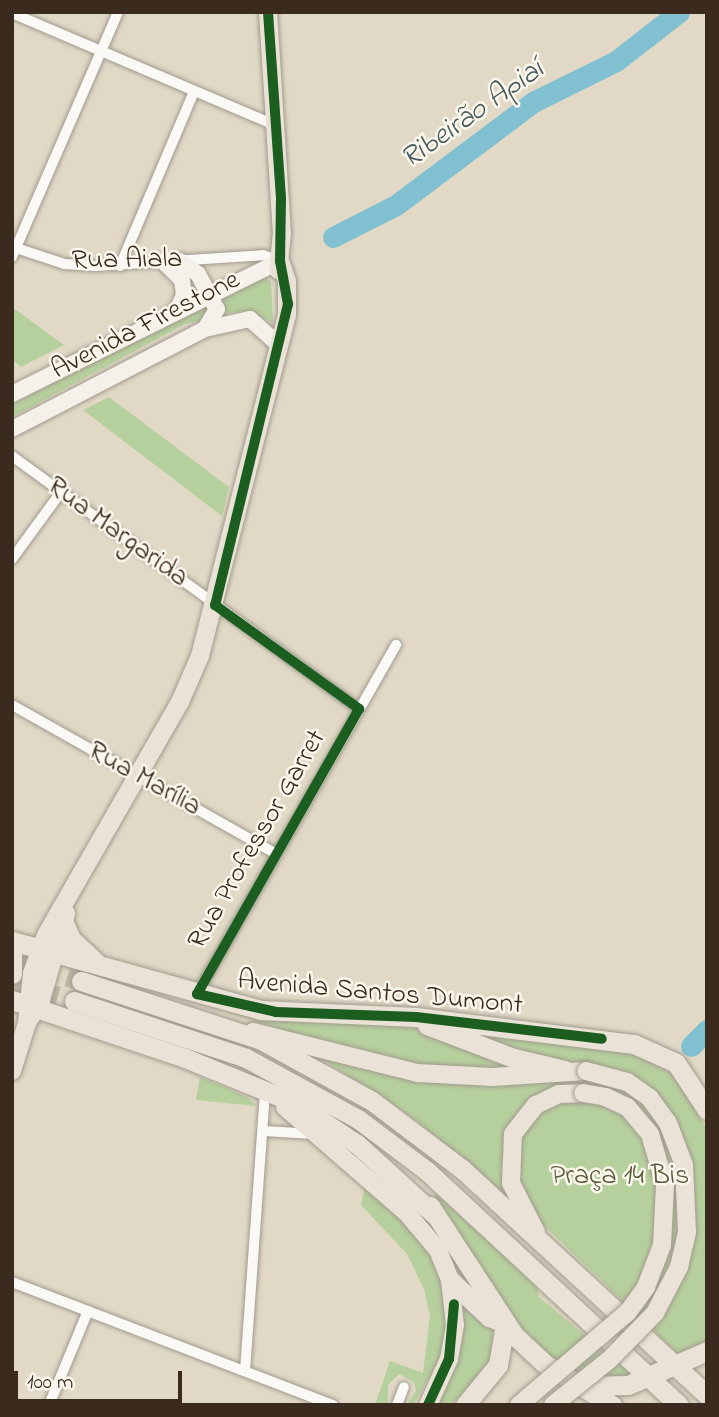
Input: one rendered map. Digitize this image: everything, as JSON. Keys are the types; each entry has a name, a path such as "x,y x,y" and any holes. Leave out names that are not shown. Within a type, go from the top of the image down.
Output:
{"highway":[{"path":"64,923 72,939 100,966 78,977 71,991 70,1005 84,1025"},
{"name":"Avenida Santos Dumont","path":"12,940 260,1010 382,1016 634,1044 676,1063 707,1110"},
{"path":"12,950 12,974"},
{"name":"Avenida Santos Dumont","path":"81,981 229,1028 287,1052 373,1101 462,1169 705,1392"},
{"path":"74,1001 246,1058 331,1102 382,1136 446,1189 679,1405"},
{"path":"25,1009 84,1025 259,1090 335,1127 436,1216"},
{"path":"382,1016 431,1027 514,1058 565,1070"},
{"path":"382,1136 472,1264 505,1324 535,1356 612,1405"},
{"path":"450,1280 489,1317 505,1324"},
{"path":"466,1405 498,1365 505,1324"},
{"path":"580,1385 609,1388 649,1377 707,1351"}],"main road":[{"path":"12,1071 25,1009 70,894 196,668 215,605 278,344 280,261 276,125 268,12"},
{"path":"180,261 198,274 217,312 205,329"},
{"name":"Avenida Firestone","path":"12,394 280,261"},
{"path":"163,262 182,279 184,295 177,311"},
{"name":"Avenida Firestone","path":"12,429 205,329 250,319 278,344"},
{"path":"48,951 64,923 70,894"},
{"path":"229,1028 418,1073 482,1077 565,1070 586,1071 627,1082 650,1098 668,1123 684,1165 687,1232 676,1275 655,1313 610,1359 554,1405"},
{"path":"259,1090 321,1135 424,1230 450,1280 452,1345 428,1405"},
{"path":"519,1405 628,1312 652,1274 664,1238 665,1185 650,1134 627,1107 606,1097 583,1093 559,1094 536,1105 519,1123 510,1146 514,1193 542,1242"}],"street":[{"path":"14,252 118,12"},
{"path":"12,13 276,125"},
{"path":"120,266 194,92"},
{"name":"Rua Aiala","path":"14,252 65,264 120,266 263,255 280,261"},
{"name":"Rua Margarida","path":"12,456 359,709"},
{"path":"12,559 61,492"},
{"name":"Rua Professor Garret","path":"197,994 396,645"},
{"name":"Rua Marília","path":"12,705 276,854"},
{"path":"245,1371 264,1130 259,1090"},
{"path":"264,1130 321,1135"},
{"path":"12,1282 333,1405"},
{"path":"49,1405 88,1311"},
{"path":"397,1405 404,1387"}],"green space":[{"path":"264,276 271,282 273,323 248,311 226,313 222,296"},
{"path":"203,303 210,304 206,320 185,324 12,417 12,405"},
{"path":"12,307 64,345 21,367 12,360"},
{"path":"109,397 229,487 222,516 83,410"},
{"path":"215,1007 412,1028 444,1035 503,1067 454,1073 340,1049"},
{"name":"Praça 14 Bis","path":"461,1032 630,1050 675,1076 707,1129 707,1343 682,1354 675,1351 536,1218 517,1188 516,1153 535,1096 518,1111 509,1127 501,1170 505,1195 411,1116 313,1053 409,1076 561,1064"},
{"path":"200,1077 247,1097 257,1106 196,1100"},
{"path":"388,1179 435,1228 490,1312 494,1345 487,1369 451,1405 433,1405 458,1341 426,1223"},
{"path":"366,1182 428,1248 442,1281 446,1320 441,1356 413,1405 406,1405 416,1391 414,1382 399,1374 388,1385 388,1405 375,1405 390,1361 423,1373 430,1316 424,1289 407,1254 361,1205"},
{"name":"Praça 14 Bis","path":"436,1194 536,1284 539,1297 632,1375 627,1379 572,1373 531,1341 433,1197"}],"waterway":[{"name":"Ribeirão Apiaí","path":"333,237 396,205 533,102 616,61 679,12"},
{"path":"691,1046 707,1030"}],"tunnel":[{"path":"12,959 81,981"},
{"path":"12,982 74,1001"}],"cycle path":[{"path":"268,12 281,199 280,261 288,304 215,605 359,709 197,994 276,1012 416,1017 602,1039"},
{"path":"428,1405 449,1359 454,1304"}]}
